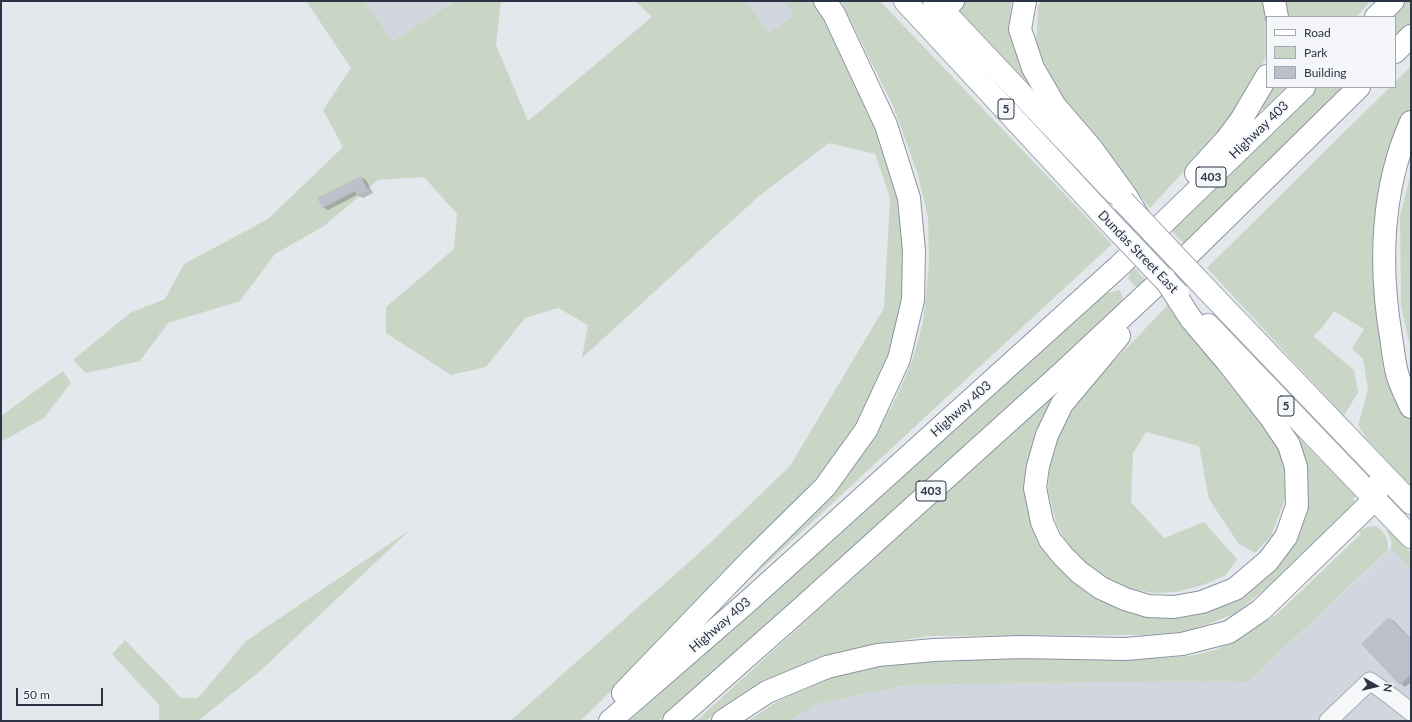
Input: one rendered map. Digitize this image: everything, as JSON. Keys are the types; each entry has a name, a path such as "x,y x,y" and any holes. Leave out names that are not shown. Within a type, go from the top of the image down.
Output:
{"main road":[{"path":"598,721 627,688 753,558 825,487 866,430 899,359 913,300 914,251 909,198 886,125 834,14 825,1"},
{"name":"Dundas Street East","path":"905,1 939,10 1124,198 1139,219 1382,474"},
{"path":"1025,1 1020,29 1033,68 1055,106 1092,149 1124,198"},
{"path":"1274,1 1277,16"},
{"path":"1377,16 1393,1"},
{"name":"Dundas Street East","path":"939,10 1106,218 1165,279 1194,316"},
{"path":"1396,51 1411,36"},
{"path":"1118,267 1150,221 1226,140 1241,120 1266,78"},
{"name":"Highway 403","path":"610,721 745,604 1118,267 1303,88"},
{"name":"403","path":"674,721 1039,394 1186,258 1358,88"},
{"path":"1411,122 1404,137 1393,177 1386,212 1384,247 1386,310 1397,373 1411,407"},
{"path":"1186,258 1062,404 1047,435 1038,466 1035,488 1042,522 1050,540 1068,562 1078,572 1101,588 1125,599 1148,606 1174,607 1202,602 1235,589 1268,561 1286,537 1297,506 1296,467 1289,445 1194,316"},
{"name":"5","path":"1194,316 1411,537"},
{"path":"723,721 767,692 827,667 878,655 934,650 1020,647 1126,649 1182,644 1229,632 1261,610 1375,499 1382,474"},
{"name":"5","path":"1382,474 1411,503"}],"lane":[{"path":"1328,721 1370,681 1411,712"}],"shaded area":[{"path":"364,1 455,1 393,41"},
{"path":"746,1 783,1 794,15 769,33"},
{"path":"1391,548 1411,569 1411,721 790,721 817,704 907,685 1205,681 1248,682"}],"green space":[{"path":"306,1 364,1 393,41 455,1 501,1 496,45 528,121 652,17 635,1 746,1 769,33 794,15 783,1 823,1 911,213 907,325 858,430 801,499 580,721 510,721 708,545 790,466 884,308 890,198 875,154 829,143 759,196 582,358 588,325 558,308 525,318 486,367 451,375 386,333 386,307 454,249 457,214 424,177 378,180 324,226 275,254 240,301 168,323 140,361 86,373 73,360 130,313 165,299 184,264 268,219 343,147 323,110 351,68"},
{"path":"841,1 880,1 1112,244 715,612 850,470 892,406 912,362 923,322 929,264 928,218 918,175 894,108"},
{"path":"965,1 1012,1 1010,13 1014,47 1030,77 1027,82 958,14"},
{"path":"1041,1 1266,1 1266,55 1256,82 1232,119 1150,208 1063,98 1036,47 1038,7"},
{"path":"1282,1 1371,1 1357,16 1284,16"},
{"path":"1405,1 1411,1 1411,24 1396,39 1396,16 1390,16"},
{"path":"1411,66 1411,116 1389,174 1393,373 1411,422 1411,486 1366,438 1358,425 1368,390 1363,359 1352,349 1364,329 1334,311 1321,329 1313,336 1354,370 1358,392 1344,416 1207,268 1389,88 1396,88 1396,81"},
{"path":"1269,88 1285,88 1264,110 1259,105"},
{"path":"1316,88 1346,88 1186,246 1170,229"},
{"path":"1411,173 1411,351 1401,306 1400,216"},
{"path":"1132,265 1147,282 1136,287 1128,279"},
{"path":"1120,290 1123,299 1101,325 658,721 629,721 1102,294"},
{"path":"1168,305 1260,412 1289,462 1286,496 1271,536 1255,553 1238,543 1209,499 1199,446 1146,432 1133,453 1131,502 1164,538 1204,522 1237,559 1226,575 1203,585 1176,592 1154,593 1132,589 1108,580 1087,566 1069,548 1056,523 1048,490 1050,460 1061,427 1091,385"},
{"path":"1082,370 1033,453 1052,553 1174,613 1290,547 1284,423 1356,496 1353,499 1356,502 1283,575 1234,614 1190,631 1147,635 930,636 871,645 813,662 754,690 705,721 696,721"},
{"path":"63,371 71,383 44,418 1,442 1,416"},
{"path":"1376,526 1386,536 1388,550 1248,682 1205,681 907,685 817,704 790,721 748,721 778,701 835,676 889,663 941,658 1159,658 1189,656 1215,650 1242,638 1277,614 1361,534 1359,531 1367,527"},
{"path":"1385,529 1395,536 1411,553 1411,569 1391,548 1391,540"},
{"path":"410,530 259,672 198,721 159,721 159,705 112,654 125,640 181,698 198,698 246,641"}],"building":[{"path":"361,176 368,191 357,196 355,191 323,208 317,198"},
{"path":"1389,617 1411,640 1411,674 1400,685 1361,644"}]}
